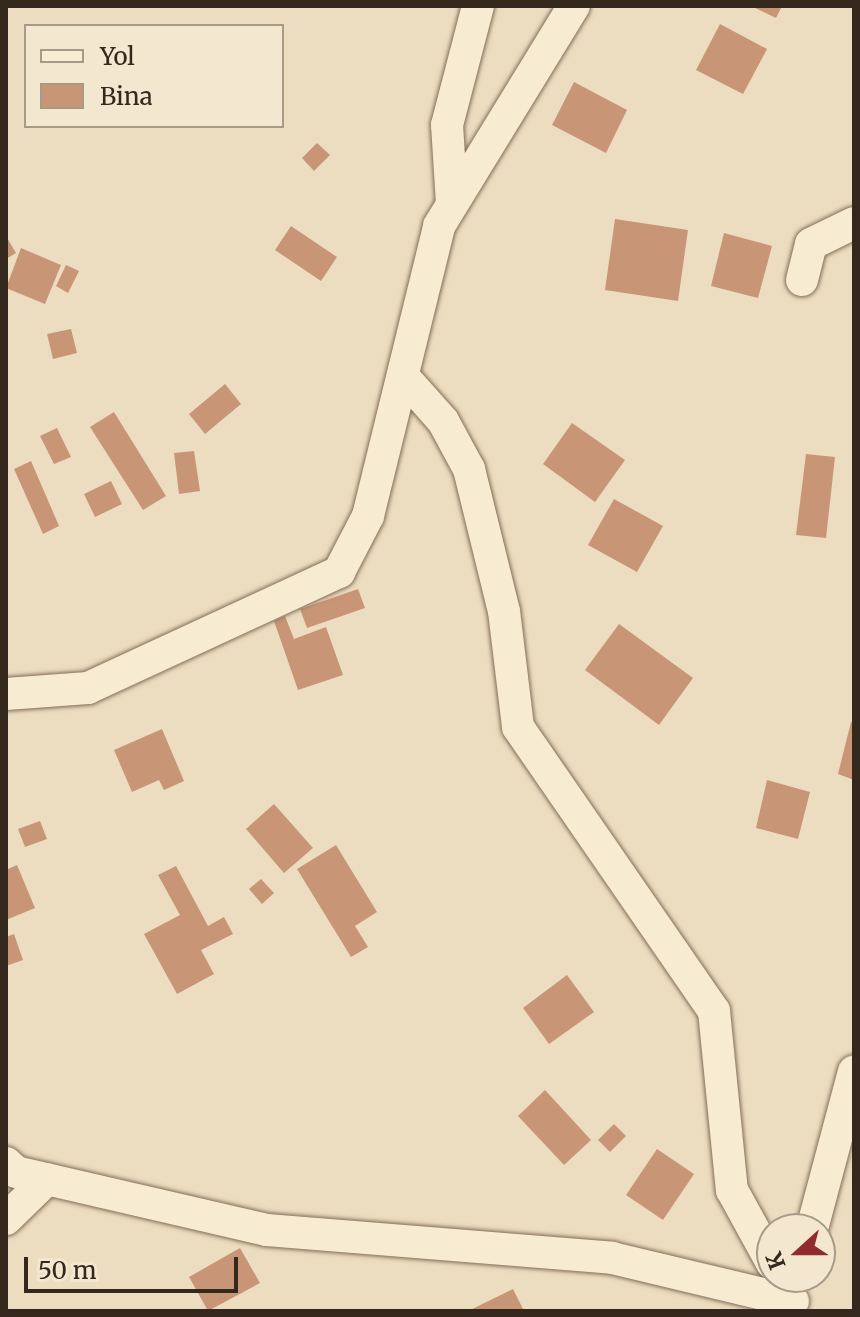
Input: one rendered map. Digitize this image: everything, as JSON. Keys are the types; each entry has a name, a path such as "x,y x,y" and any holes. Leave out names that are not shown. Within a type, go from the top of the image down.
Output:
{"street":[{"path":"452,204 447,125 478,6"},
{"path":"6,694 88,688 339,572 368,516 439,226 574,6"},
{"path":"802,280 811,244 854,223"},
{"path":"403,376 443,421 469,469 504,611 518,727 714,1011 732,1190 756,1234"},
{"path":"816,1213 854,1071"},
{"path":"6,1163 16,1172 267,1230 612,1258 756,1285"},
{"path":"6,1219 47,1179"}],"building":[{"path":"751,6 782,6 776,18"},
{"path":"720,24 767,49 743,94 696,70"},
{"path":"574,82 627,110 606,153 552,125"},
{"path":"317,143 330,155 314,171 302,158"},
{"path":"615,219 688,230 678,301 605,290"},
{"path":"291,226 337,257 321,281 275,250"},
{"path":"724,233 772,246 758,298 711,286"},
{"path":"6,236 16,253 6,259"},
{"path":"21,248 61,265 45,304 6,288"},
{"path":"66,265 79,271 68,293 56,286"},
{"path":"71,329 77,353 53,359 47,334"},
{"path":"225,384 241,404 205,434 189,414"},
{"path":"114,412 166,496 143,510 90,427"},
{"path":"572,423 625,460 595,502 543,464"},
{"path":"57,428 71,457 54,464 40,436"},
{"path":"194,451 200,491 179,494 174,453"},
{"path":"806,454 835,457 826,538 796,535"},
{"path":"31,461 59,526 43,534 14,469"},
{"path":"111,481 122,504 95,517 84,494"},
{"path":"614,499 663,526 637,572 588,545"},
{"path":"358,589 365,608 307,628 300,609"},
{"path":"285,616 294,639 326,627 343,675 298,690 274,621"},
{"path":"619,624 693,678 659,725 585,670"},
{"path":"851,722 854,723 854,780 838,774"},
{"path":"162,729 184,781 164,790 159,780 132,792 114,750"},
{"path":"767,780 810,792 798,839 756,828"},
{"path":"274,804 313,848 284,873 246,829"},
{"path":"40,821 47,839 25,847 18,829"},
{"path":"336,845 377,912 355,926 368,947 351,957 297,869"},
{"path":"17,865 35,908 6,920 6,870"},
{"path":"176,866 208,926 224,917 233,934 201,950 214,974 177,994 144,934 180,915 158,875"},
{"path":"261,879 274,893 262,904 249,889"},
{"path":"14,934 23,960 6,966 6,937"},
{"path":"567,975 594,1012 549,1044 523,1008"},
{"path":"545,1090 591,1140 564,1165 518,1116"},
{"path":"614,1124 626,1136 610,1152 598,1140"},
{"path":"657,1149 694,1174 663,1220 626,1195"},
{"path":"240,1248 260,1283 208,1311 189,1277"},
{"path":"513,1289 524,1311 468,1311"}]}
